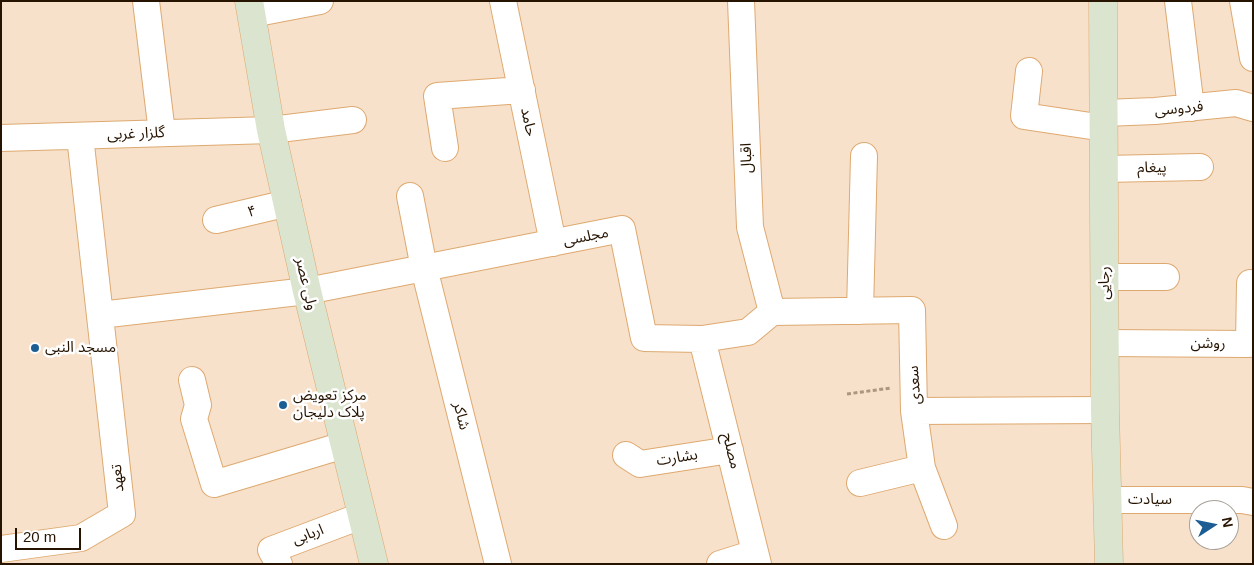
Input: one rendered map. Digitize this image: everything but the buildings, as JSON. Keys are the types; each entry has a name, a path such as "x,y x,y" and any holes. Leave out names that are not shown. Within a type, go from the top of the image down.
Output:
{"street":[{"path":"146,1 162,134"},
{"path":"250,8 320,1"},
{"name":"حامد","path":"504,1 553,243"},
{"name":"اقبال","path":"741,1 750,227 772,312"},
{"name":"رجایی","path":"1103,1 1105,410 1109,564"},
{"path":"1178,1 1191,108"},
{"path":"1243,1 1253,58"},
{"name":"ولی عصر","path":"250,8 271,130 307,291 374,564"},
{"name":"فردوسی","path":"1029,70 1024,116 1104,121 1236,103 1253,108"},
{"path":"445,148 437,96 522,90"},
{"name":"گلزار غربی","path":"1,138 271,130 353,120"},
{"name":"تعهد","path":"1,549 81,538 122,514 80,136"},
{"path":"860,311 864,156"},
{"name":"پیغام","path":"1104,169 1200,167"},
{"name":"شاکر","path":"410,196 424,268 498,564"},
{"name":"۴","path":"216,220 288,203"},
{"name":"مجلسی","path":"307,291 622,230 644,338 702,339 748,332 772,312"},
{"path":"1105,277 1166,277"},
{"name":"روشن","path":"1105,343 1249,344 1250,283"},
{"path":"100,315 307,291"},
{"name":"سعدی","path":"772,312 912,310 914,411 1105,410"},
{"name":"مصلح","path":"702,339 756,558"},
{"path":"192,380 198,405 194,419 214,484 344,445"},
{"path":"914,411 922,468 944,526"},
{"name":"بشارت","path":"626,455 640,464 730,450"},
{"path":"860,483 922,468"},
{"name":"سیادت","path":"1108,500 1242,500 1253,502"},
{"name":"اربابی","path":"279,564 271,550 361,516"},
{"path":"720,564 756,558"}],"path":[{"path":"847,394 914,384"}],"place":[{"name":"مسجد النبی","path":"35,348"},
{"name":"مرکز تعویض پلاک دلیجان","path":"283,405"}]}
